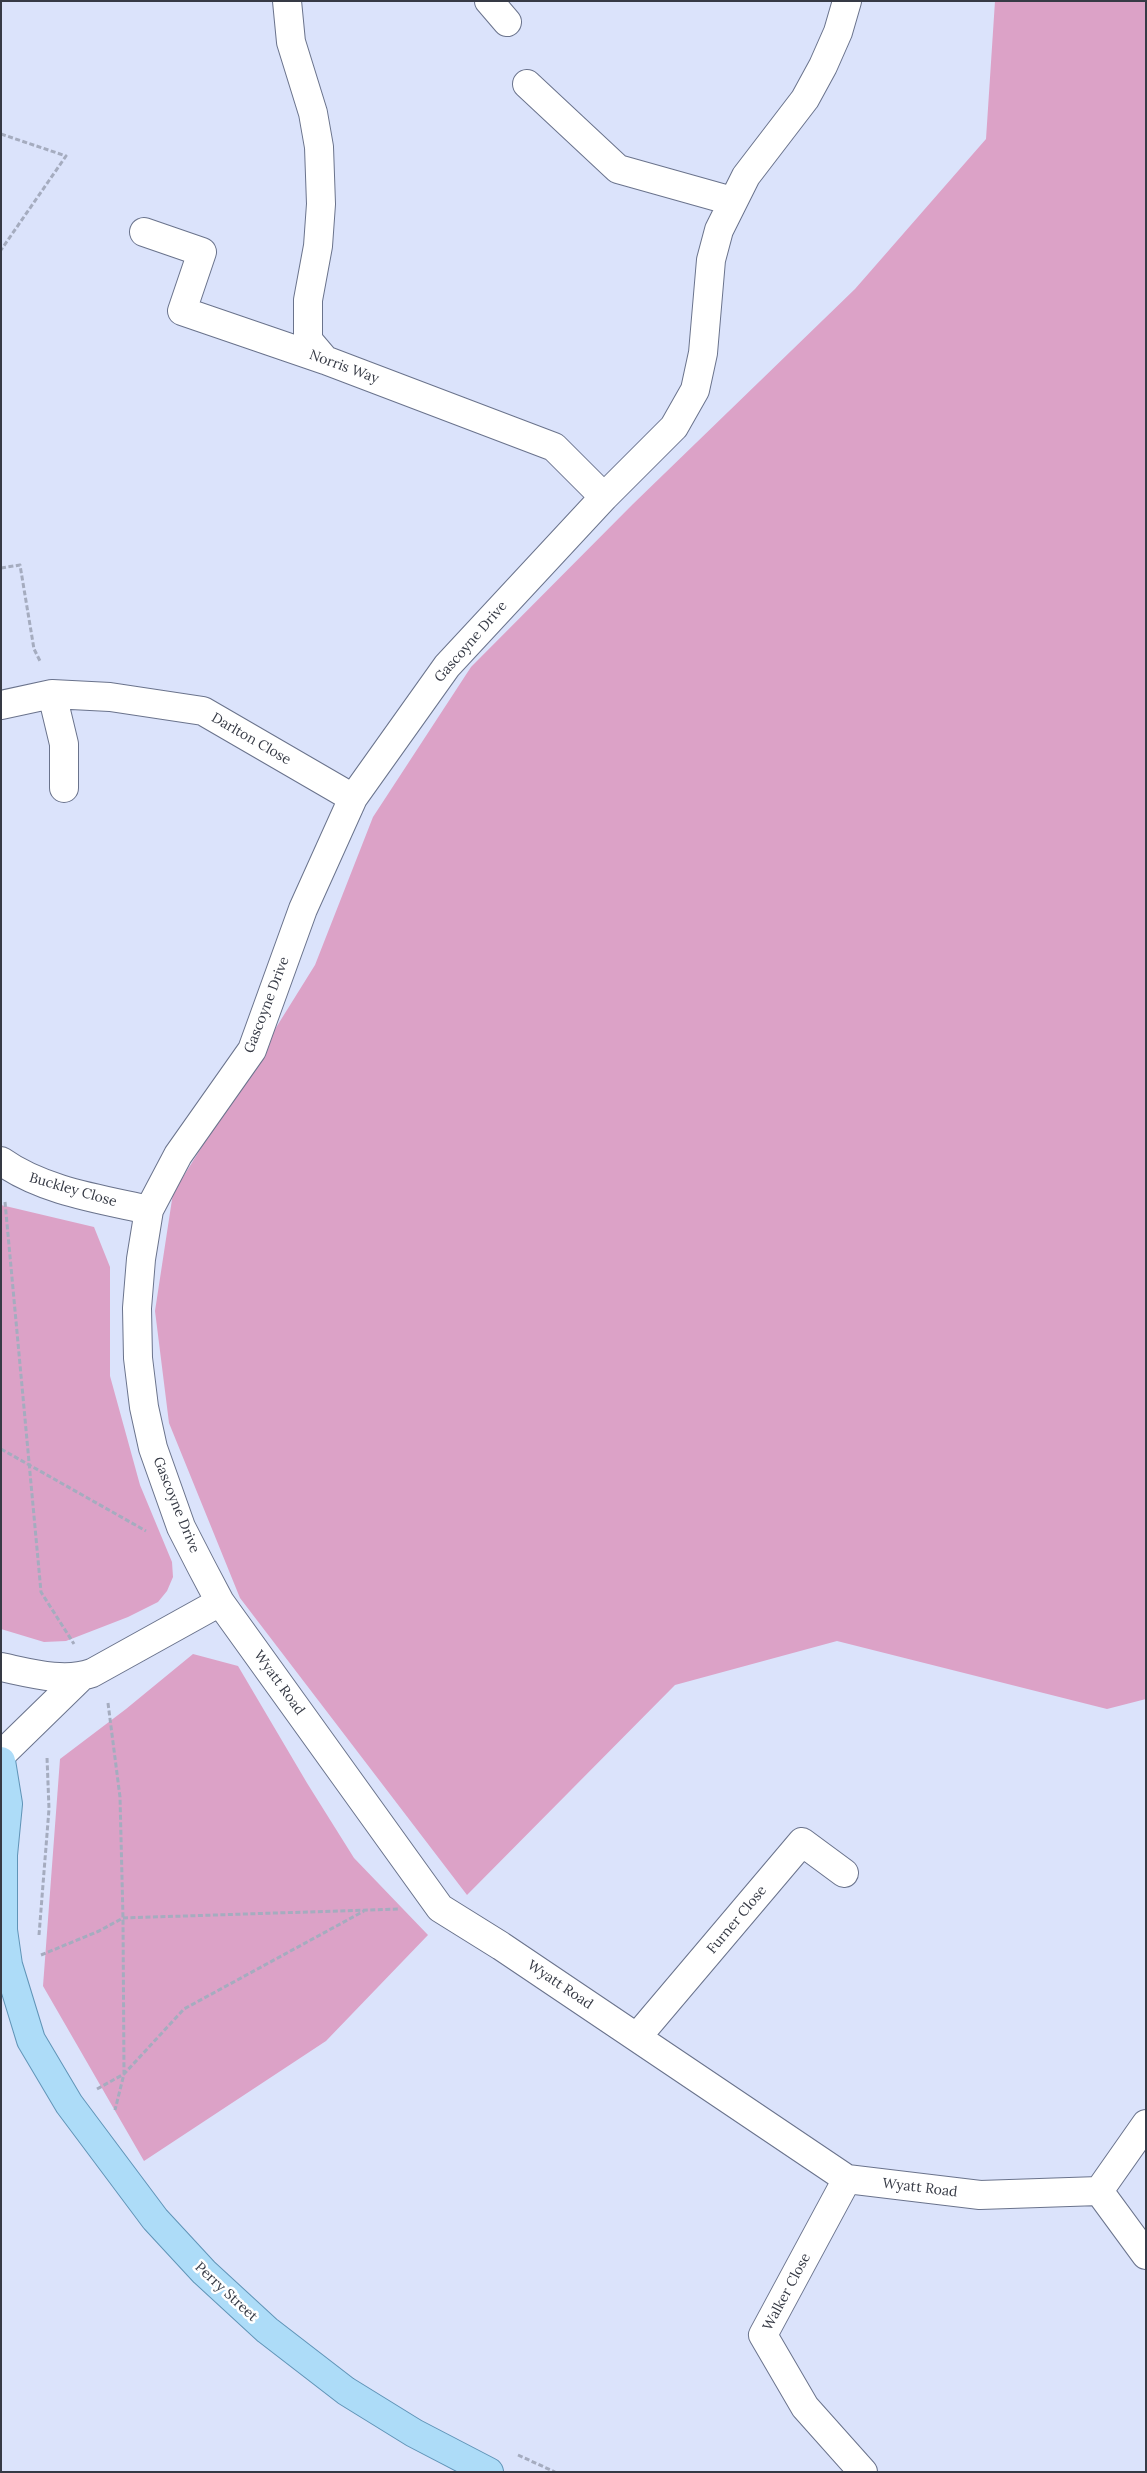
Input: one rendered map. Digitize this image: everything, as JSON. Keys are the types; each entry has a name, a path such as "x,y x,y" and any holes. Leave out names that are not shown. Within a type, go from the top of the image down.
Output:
{"main road":[{"name":"Perry Street","path":"1,1761 8,1804 2,1856 3,1930 8,1965 31,2040 69,2104 155,2219 204,2272 267,2330 346,2391 414,2433 489,2472"},
{"name":"Perry Street","path":"1,2013 31,2040"}],"street":[{"path":"287,1 287,18 291,42 313,113 319,147 321,204 318,246 308,300 308,340 325,360"},
{"path":"489,1 507,22"},
{"name":"Gascoyne Drive","path":"220,1602 181,1527 153,1448 144,1407 138,1358 137,1308 141,1259 149,1210 178,1155 252,1050 303,909 354,798 447,666 604,497 674,427 695,390 703,353 711,260 720,230 732,201 763,153 782,132 805,99 823,66 838,32 847,1"},
{"path":"527,84 618,168 732,201"},
{"name":"Norris Way","path":"144,232 202,252 182,311 325,360 554,447 604,497"},
{"path":"52,694 64,744 64,788"},
{"name":"Darlton Close","path":"1,705 52,694 110,697 203,711 354,798"},
{"name":"Buckley Close","path":"1,1161 18,1173 38,1182 149,1210"},
{"path":"1,1755 81,1677 220,1602"},
{"name":"Wyatt Road","path":"220,1602 440,1908 501,1946 847,2179 980,2195 1100,2191"},
{"path":"1,1667 53,1677 81,1677"},
{"name":"Furner Close","path":"637,2037 802,1842 844,1873"},
{"path":"1146,2124 1100,2191 1146,2255"},
{"name":"Walker Close","path":"847,2179 763,2335 805,2407 863,2472"}],"path":[{"path":"1,134 66,156 1,250"},
{"path":"1,568 20,566 34,648 52,694"},
{"path":"1,1161 40,1592 76,1647"},
{"path":"1,1449 154,1535 181,1527"},
{"path":"99,1703 107,1697 120,1797 124,2074 115,2113"},
{"path":"39,1936 49,1809 48,1750"},
{"path":"38,1946 38,1956 99,1931 122,1918 440,1908"},
{"path":"94,2090 124,2074 184,2009 366,1910"},
{"path":"514,2453 555,2472"}],"shaded area":[{"path":"995,1 1146,1 1146,1699 1107,1709 837,1641 675,1685 467,1895 240,1598 169,1423 155,1311 173,1193 315,965 373,817 471,667 633,504 855,289 986,139"},
{"path":"1,1205 94,1227 110,1267 110,1376 140,1485 172,1562 173,1577 167,1591 158,1602 128,1617 66,1641 44,1642 1,1629"},
{"path":"193,1654 238,1666 354,1858 428,1935 326,2041 144,2161 43,1986 60,1759 126,1709"}]}
